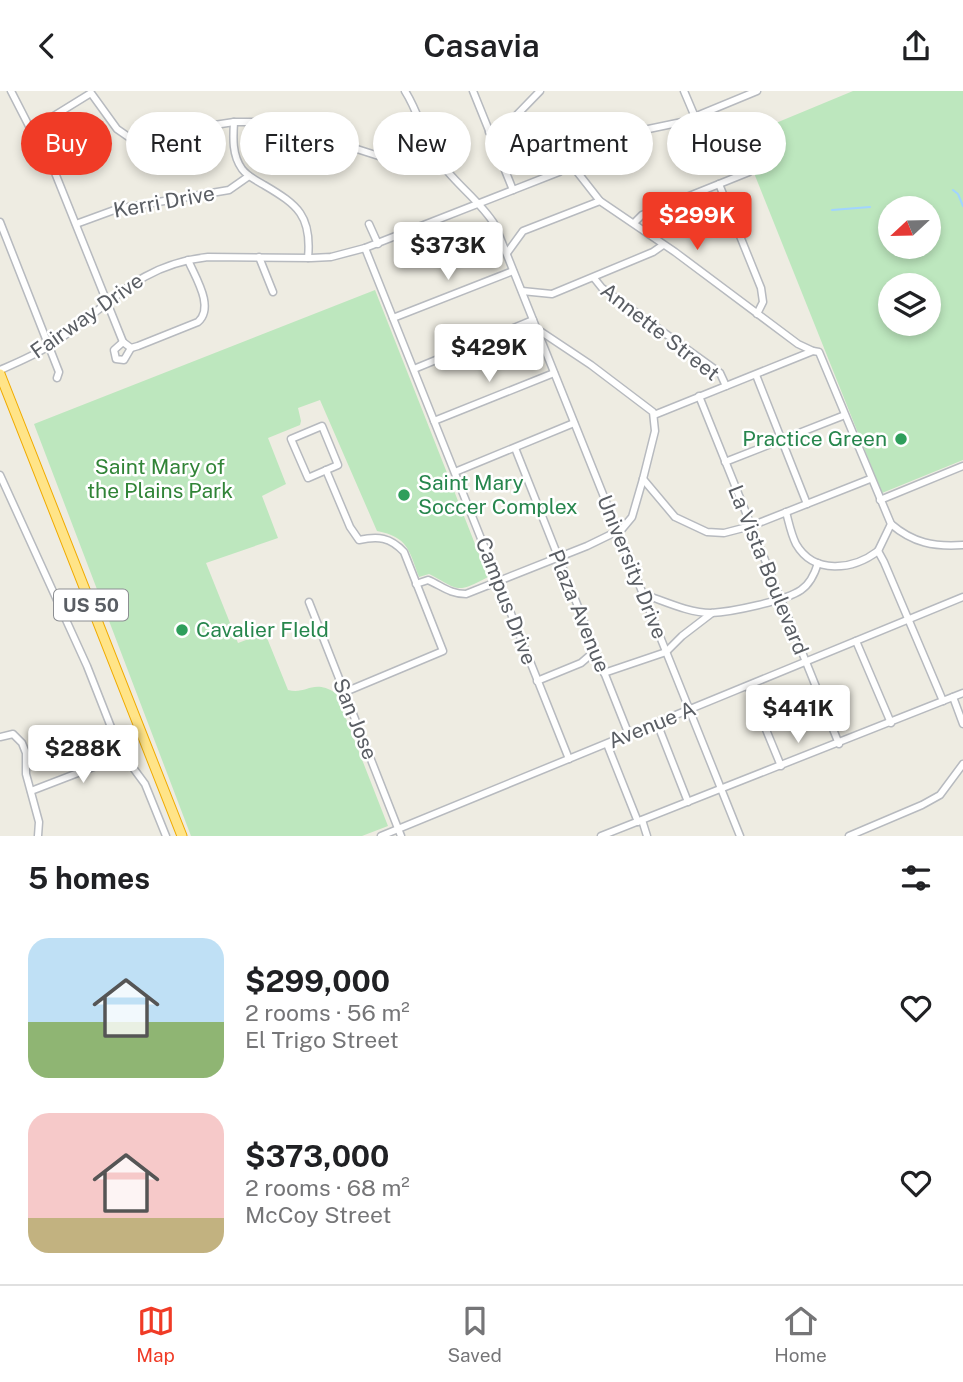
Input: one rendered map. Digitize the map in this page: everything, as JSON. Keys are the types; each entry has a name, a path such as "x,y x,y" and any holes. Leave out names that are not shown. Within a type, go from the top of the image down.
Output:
{"highway":[{"name":"US 50","path":"0,372 182,836"}],"street":[{"path":"11,91 21,112"},
{"name":"University Drive","path":"405,91 415,112"},
{"path":"473,91 485,122"},
{"path":"520,112 540,91"},
{"path":"684,91 693,112"},
{"name":"Fairway Drive","path":"707,112 757,91"},
{"path":"62,112 91,93 105,112"},
{"path":"112,122 130,138 234,122 255,122 282,126 373,154"},
{"path":"234,122 235,155 243,170 290,200 298,210 310,237 308,258"},
{"path":"56,175 123,342 131,348"},
{"name":"University Drive","path":"449,175 478,203 495,225 740,836"},
{"path":"507,175 513,190"},
{"name":"Fairway Drive","path":"0,372 49,346 132,282 154,270 208,257 331,257 377,244 551,175"},
{"path":"580,175 600,201 798,344 819,352 891,524 914,541 931,545 963,545"},
{"path":"634,223 642,215 742,175"},
{"name":"Kerri Drive","path":"76,224 117,209 223,192 249,176"},
{"path":"719,184 761,288 763,302 757,314"},
{"path":"506,253 523,231 600,201"},
{"path":"0,222 59,372 57,378"},
{"path":"369,224 377,244"},
{"path":"522,291 552,294 653,252 663,245"},
{"name":"Campus Drive","path":"365,248 569,759"},
{"path":"259,257 273,292"},
{"path":"123,342 114,350 116,359 124,360 131,348 198,322 203,317 205,306 188,260"},
{"path":"393,317 513,271"},
{"name":"Annette Street","path":"594,278 601,288 720,373 726,386"},
{"path":"414,369 533,320"},
{"path":"416,584 428,580 456,594 466,594 618,532 632,517 655,431 654,415 650,408 537,329"},
{"path":"654,415 813,351"},
{"path":"434,421 554,373"},
{"path":"756,375 807,504"},
{"name":"La Vista Boulevard","path":"699,396 839,744"},
{"path":"725,462 845,415"},
{"path":"455,472 574,423"},
{"path":"322,426 338,465 326,470 307,478 291,439 322,426"},
{"name":"Plaza Avenue","path":"514,448 629,735"},
{"path":"880,501 963,466"},
{"path":"326,470 350,527 359,540 386,538 396,543 404,552 443,651 345,692"},
{"path":"0,475 88,666 121,752 145,784 166,836"},
{"path":"643,479 675,517 707,532 724,533 751,526 870,479"},
{"path":"786,512 796,544 802,551 818,563 835,567 849,565 878,551 891,524"},
{"path":"878,551 943,701"},
{"path":"643,594 693,610 712,613 780,599 802,589 810,581 818,563"},
{"name":"Avenue A","path":"381,836 400,832 569,759 963,597"},
{"name":"San Jose","path":"309,602 400,832"},
{"path":"604,673 666,652 712,613"},
{"path":"856,641 891,723"},
{"path":"537,681 581,663 595,651"},
{"path":"748,686 781,766"},
{"path":"601,836 963,693"},
{"path":"953,697 963,725"},
{"path":"657,723 688,802"},
{"path":"0,737 13,734 26,753 26,774 39,823 38,836"},
{"path":"607,744 648,836"},
{"path":"31,791 109,761 121,752"},
{"path":"849,836 922,806 940,795 963,764"}],"green space":[{"path":"853,91 963,91 963,460 882,493 755,175 786,175 786,119"},
{"name":"Saint Mary of the Plains Park","path":"375,290 488,577 469,586 457,588 429,574 419,577 406,546 395,537 377,531 320,400 298,408 300,425 268,438 286,484 262,496 278,538 206,563 238,643 265,633 288,690 321,687 336,693 388,826 362,836 191,836 34,424"}],"waterway":[{"path":"953,190 958,194 963,206"},
{"path":"832,210 870,207"}],"place":[{"name":"Practice Green","path":"901,439"},
{"name":"Saint Mary Soccer Complex","path":"404,495"},
{"name":"Cavalier FIeld","path":"182,630"}]}
